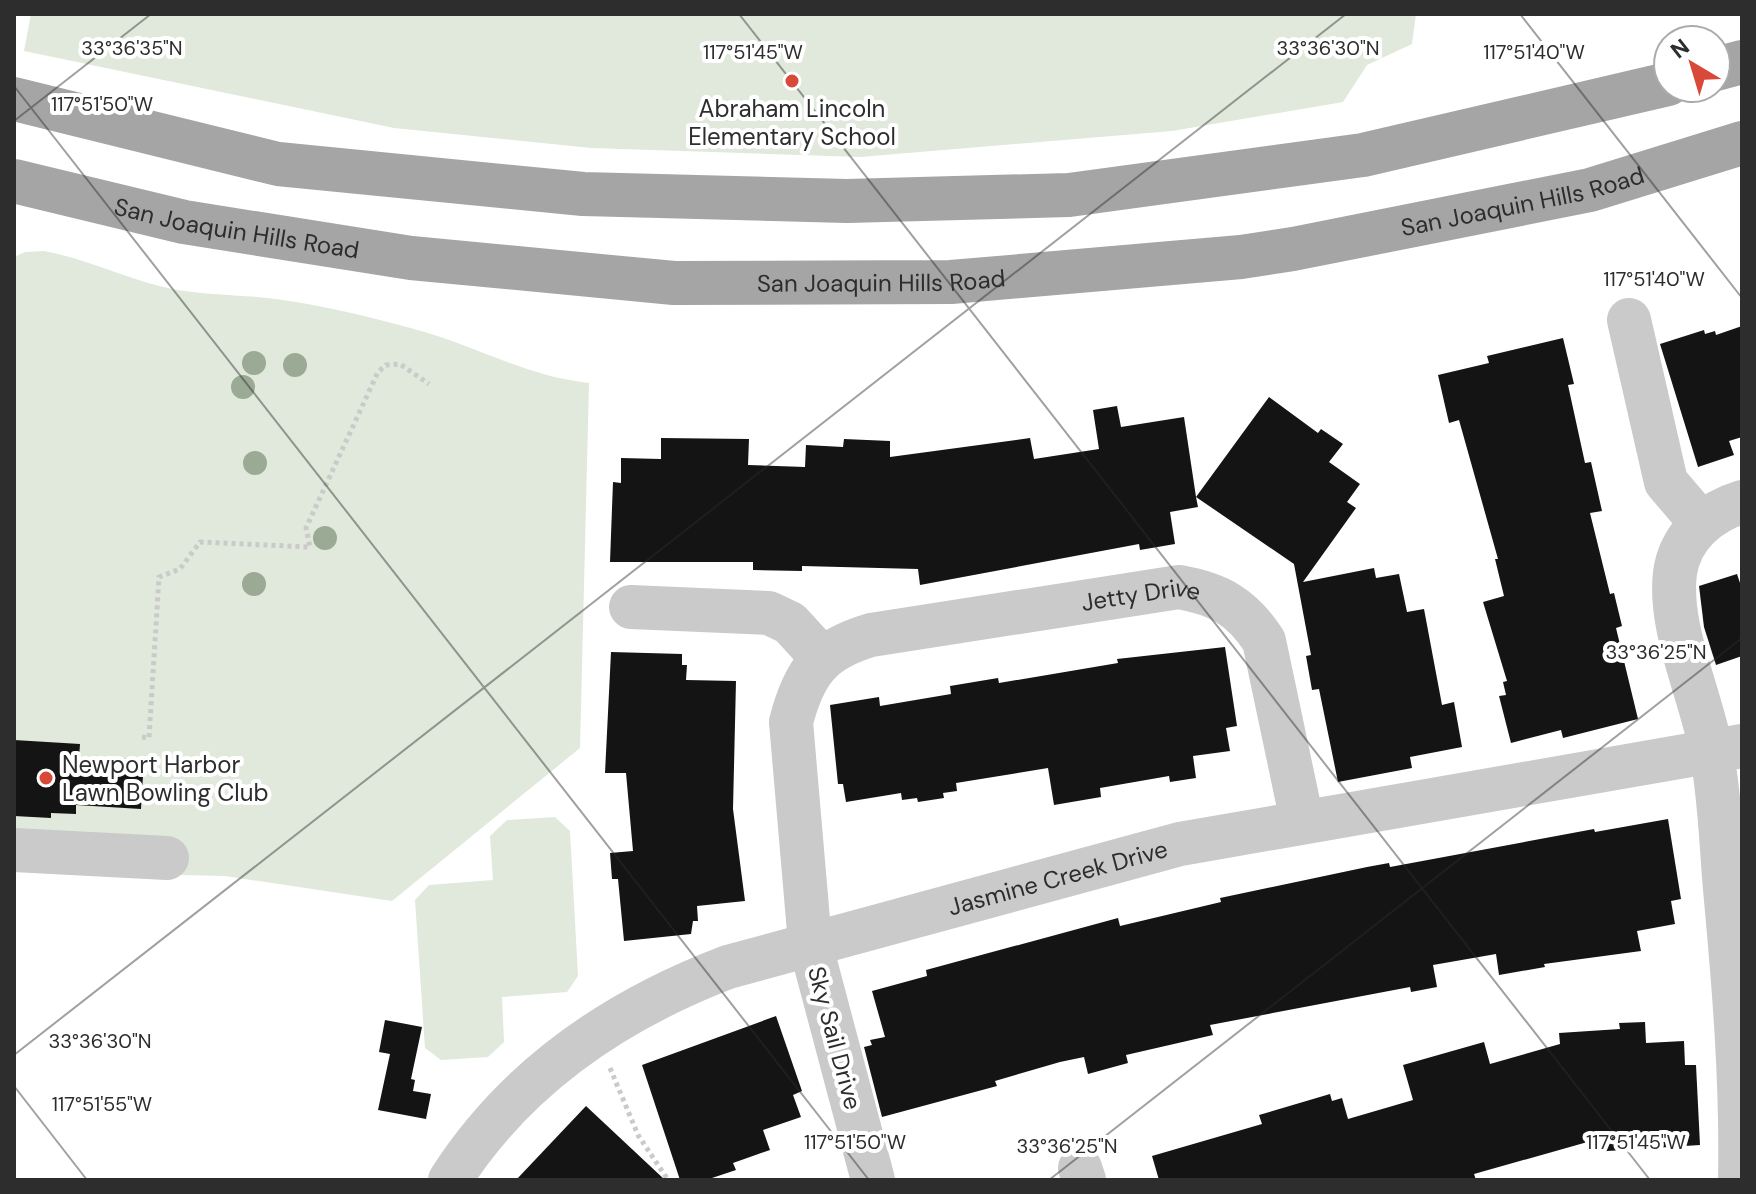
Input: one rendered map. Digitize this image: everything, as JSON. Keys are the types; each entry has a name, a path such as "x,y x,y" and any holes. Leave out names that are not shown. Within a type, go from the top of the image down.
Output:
{"main road":[{"path":"14,99 278,164 583,194 847,201 1069,195 1348,157 1652,88"},
{"name":"San Joaquin Hills Road","path":"14,181 184,222 411,258 674,283 951,282 1241,257 1293,249 1590,190 1742,143"}],"street":[{"path":"1629,320 1666,482 1701,523"},
{"path":"1740,1180 1740,1059 1727,748 1674,596 1676,569 1686,543 1701,523 1723,508 1742,502"},
{"name":"Jetty Drive","path":"810,943 791,722 798,694 822,658 847,642 871,635 1179,587 1209,592 1231,603 1250,620 1264,641 1302,821"},
{"path":"631,607 769,613 790,623 822,658"},
{"name":"Jasmine Creek Drive","path":"450,1180 495,1120 534,1080 589,1037 675,987 728,967 1180,844 1727,748"},
{"path":"14,850 167,858"},
{"name":"Sky Sail Drive","path":"810,943 873,1180"}],"path":[{"path":"142,737 149,738 159,577 180,569 200,542 310,547 306,528 378,372 386,365 400,364 429,384"},
{"path":"589,1037 609,1067 638,1135 668,1180"}],"shaded area":[{"name":"Abraham Lincoln Elementary School","path":"31,14 1416,14 1412,44 1367,65 1343,102 1172,131 860,157 591,148 394,128 24,51"},
{"path":"44,251 172,289 278,299 356,314 436,335 544,374 589,383 580,748 392,901 225,876 14,871 14,257 25,252"},
{"path":"555,817 570,831 578,976 567,992 502,997 504,1042 488,1057 441,1060 425,1048 415,900 429,885 493,880 490,836 507,820"}],"building":[{"path":"1742,326 1742,437 1729,441 1734,455 1698,467 1660,344 1704,330 1705,334 1715,331 1716,335"},
{"path":"1563,338 1574,384 1568,385 1585,463 1591,462 1602,511 1590,513 1610,594 1614,593 1622,626 1616,628 1638,719 1563,738 1561,730 1511,743 1499,696 1506,695 1503,682 1507,681 1483,602 1504,596 1495,559 1498,559 1459,420 1449,423 1438,375 1489,363 1487,356"},
{"path":"1269,397 1318,433 1321,429 1343,444 1329,462 1360,484 1347,502 1356,508 1303,582 1374,568 1376,578 1399,574 1407,612 1424,609 1442,705 1454,702 1462,747 1410,757 1412,768 1338,782 1319,689 1312,690 1306,656 1311,655 1294,564 1196,497"},
{"path":"1117,406 1121,427 1184,417 1198,507 1170,512 1175,544 1140,550 1139,544 920,585 918,569 802,566 802,571 753,570 753,562 610,562 613,482 621,483 621,458 661,459 661,438 749,439 748,465 805,467 806,445 843,447 844,439 890,441 890,457 1030,438 1034,459 1099,449 1093,410"},
{"path":"1737,574 1742,589 1742,656 1716,665 1704,627 1699,586"},
{"path":"1225,647 1237,726 1226,728 1230,751 1193,756 1196,778 1170,782 1169,776 1100,788 1101,797 1054,805 1048,768 956,783 957,791 943,793 944,798 918,802 917,798 902,800 901,793 846,802 843,784 838,784 830,705 879,697 880,706 951,694 950,686 998,678 999,683 1118,663 1117,659"},
{"path":"611,652 682,654 682,665 687,665 686,680 736,681 733,809 745,901 697,906 698,921 693,921 691,934 624,941 618,879 612,879 610,853 633,851 626,773 605,773"},
{"path":"14,740 80,744 79,758 144,759 141,809 76,805 76,814 51,813 51,818 14,816"},
{"path":"1668,819 1681,899 1671,901 1675,924 1637,931 1641,951 1544,964 1545,967 1499,975 1496,954 1433,965 1437,987 1411,992 1410,987 1210,1025 1213,1035 1126,1055 1128,1063 1088,1074 1084,1057 1060,1062 995,1081 997,1086 882,1117 864,1047 872,1045 870,1040 885,1037 872,991 927,976 926,970 1118,918 1120,926 1221,902 1220,898 1367,867 1389,863 1390,867 1594,829 1595,832"},
{"path":"776,1016 802,1091 793,1095 801,1117 763,1130 770,1150 733,1163 736,1170 706,1180 680,1180 642,1065"},
{"path":"385,1020 422,1027 411,1079 415,1080 413,1091 431,1094 426,1119 378,1110 390,1054 379,1052"},
{"path":"1645,1022 1646,1043 1684,1041 1685,1065 1696,1065 1700,1145 1592,1152 1591,1141 1474,1174 1476,1180 1159,1180 1152,1156 1262,1124 1259,1115 1330,1094 1332,1101 1342,1098 1348,1119 1413,1100 1403,1065 1484,1042 1490,1064 1560,1044 1559,1033 1620,1029 1619,1023"},
{"path":"586,1106 665,1180 516,1180"}],"place":[{"name":"Abraham Lincoln Elementary School","path":"792,81"},
{"name":"Newport Harbor Lawn Bowling Club","path":"46,778"}]}
